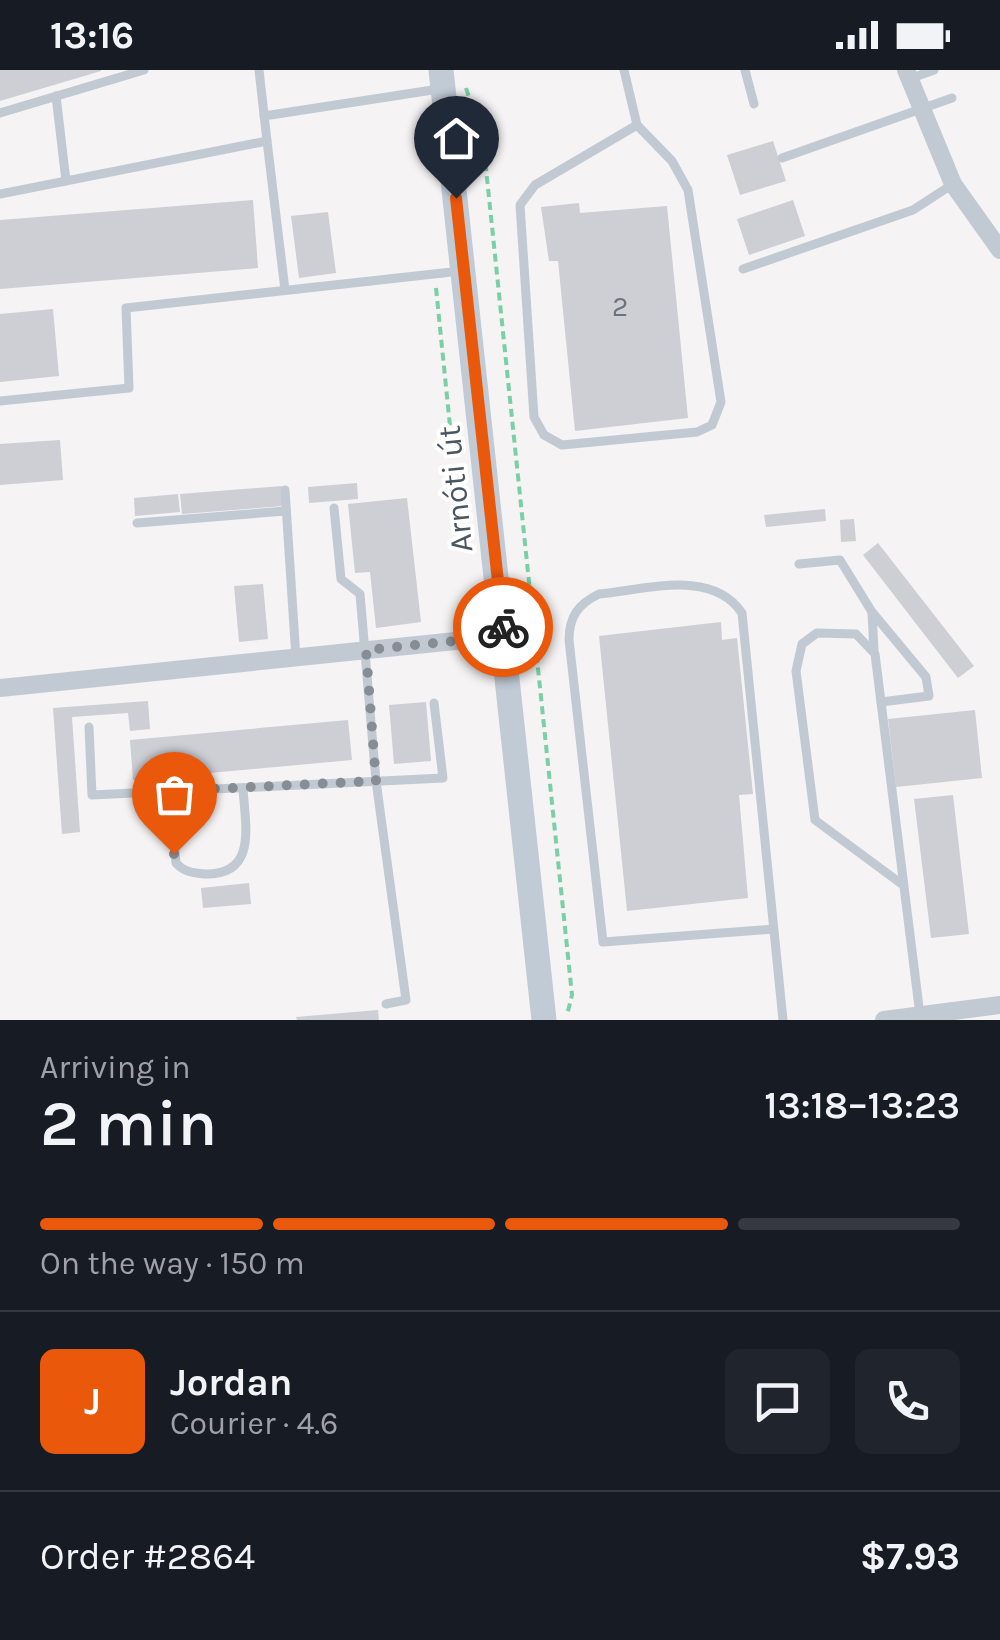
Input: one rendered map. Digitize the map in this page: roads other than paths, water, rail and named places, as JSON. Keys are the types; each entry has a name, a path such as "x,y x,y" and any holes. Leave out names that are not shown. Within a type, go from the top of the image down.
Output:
{"main road":[{"name":"Arnóti út","path":"450,80 464,270 544,1020"}],"street":[{"path":"907,75 952,184 1000,250"},
{"path":"0,688 504,636"},
{"path":"884,1020 1000,1005"}],"lane":[{"path":"0,113 144,70"},
{"path":"259,70 285,290"},
{"path":"624,70 637,126 672,161 688,190 721,391 719,411 712,425 697,432 562,445 544,435 534,416 517,220 520,204 536,185 637,126"},
{"path":"745,70 754,104"},
{"path":"907,75 934,70"},
{"path":"264,116 450,80"},
{"path":"56,96 66,181"},
{"path":"782,158 952,98"},
{"path":"0,194 267,141"},
{"path":"743,269 913,210 952,184"},
{"path":"0,401 130,388 126,308 464,270"},
{"path":"285,490 296,658"},
{"path":"334,508 341,579 360,594 376,781 406,1000 386,1004"},
{"path":"137,523 286,511"},
{"path":"799,564 840,560 872,612 926,677 929,696 881,702"},
{"path":"774,928 603,942 569,640 572,616 588,599 599,594 699,584 724,594 742,613 774,928 783,1020"},
{"path":"872,612 920,1015"},
{"path":"874,654 856,634 836,632 808,637 797,657 815,820 903,885"},
{"path":"89,727 92,795 443,778 434,703"},
{"path":"170,791 176,862 191,873 210,874 236,867 245,856 244,788"}]}
